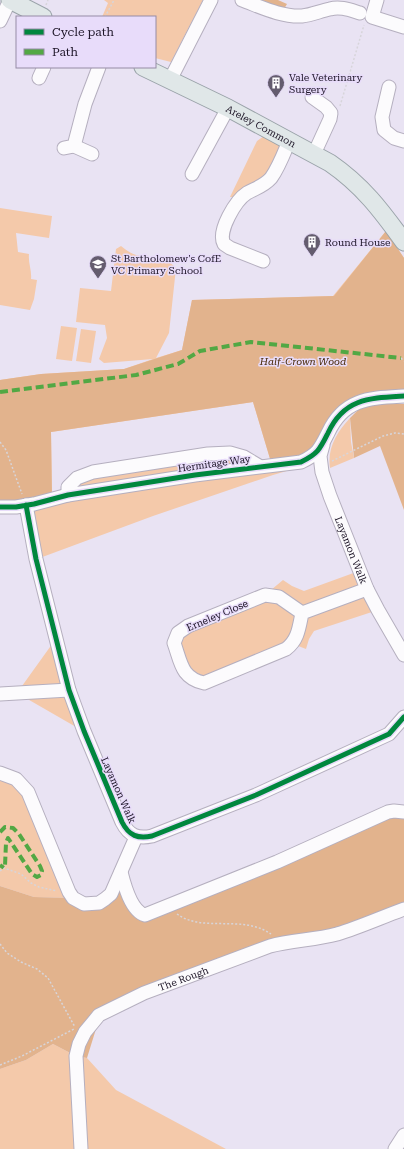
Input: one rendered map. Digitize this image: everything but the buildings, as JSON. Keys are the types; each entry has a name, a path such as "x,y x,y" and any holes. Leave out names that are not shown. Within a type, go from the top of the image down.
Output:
{"main road":[{"path":"10,0 41,16"},
{"name":"Areley Common","path":"145,68 228,108 314,154 345,173 370,198 404,242"}],"street":[{"path":"0,21 10,0"},
{"path":"170,80 211,0"},
{"path":"242,0 290,16 313,14 330,9 343,8 362,18"},
{"path":"377,0 372,17 404,27"},
{"path":"92,154 69,147 99,68"},
{"path":"389,87 382,117 384,130 394,138 404,141"},
{"path":"312,97 326,106 330,113 330,119 314,154"},
{"path":"192,174 228,108"},
{"path":"263,261 230,248 224,244 222,236 234,207 247,193 266,184 272,177 289,141"},
{"name":"Hermitage Way","path":"0,507 26,505 68,495 195,474 301,462 315,454 323,445 341,413 351,406 369,398 404,396"},
{"name":"Layamon Walk","path":"323,445 320,456 321,466 330,496 367,589 403,652"},
{"path":"68,495 68,486 77,478 93,472 208,454 230,453 244,457 259,466"},
{"name":"Layamon Walk","path":"26,505 36,559 69,690 84,731 122,822 127,831 136,837 145,838 152,836 223,809 289,780 389,734 404,717"},
{"path":"302,613 367,589"},
{"name":"Erneley Close","path":"265,595 280,597 302,613 299,630 293,644 286,649 204,683 194,681 185,672 174,643 178,633 188,626 265,595"},
{"path":"0,694 69,690"},
{"path":"389,734 404,727"},
{"path":"0,773 16,779 28,792 68,892 73,898 84,904 99,903 111,894 136,837"},
{"path":"121,872 125,889 131,901 141,914 144,915 277,862 388,812 404,812"},
{"name":"The Rough","path":"81,1149 76,1056 79,1044 85,1032 99,1015 144,993 270,946 285,942 320,938 338,934 404,909"},
{"path":"395,1149 404,1135"}],"path":[{"path":"106,16 114,0"},
{"path":"340,107 362,18"},
{"path":"401,358 404,361"},
{"path":"321,466 383,436 395,432 404,434"},
{"path":"0,442 6,450 26,505"},
{"path":"0,871 4,868 18,873 31,883 46,889 68,892"},
{"path":"165,906 180,917 199,923 254,926 266,930 285,942"},
{"path":"0,944 6,953 37,969 48,978 76,1028 22,1056 0,1065"}],"green space":[{"path":"104,0 203,0 171,62 156,58 156,16 102,16 108,3"},
{"path":"242,0 278,0 287,4 281,14"},
{"path":"264,136 280,143 280,151 268,178 234,197 230,197 257,141"},
{"path":"0,208 52,216 49,238 16,233 18,252 29,254 31,279 37,280 34,299 30,310 0,305"},
{"name":"Half-Crown Wood","path":"386,231 404,258 358,402 307,465 153,516 37,559 0,380 41,374 124,369 153,359 104,363 99,359 107,338 105,325 76,322 80,288 111,291 116,249 121,246 135,255 163,259 176,268 169,333 156,358 182,350 192,300 333,296","holes":["253,402 271,462 244,457 93,472 52,498 51,432"]},
{"name":"Half-Crown Wood","path":"386,231 404,258 404,395 372,394 308,451 291,460 271,462 253,402 51,432 52,498 0,507 0,380 41,374 124,369 182,350 192,300 334,296"},
{"path":"61,326 77,328 72,361 56,359"},
{"path":"81,329 96,331 91,363 76,361"},
{"path":"377,403 404,404 404,510 380,446 354,458 350,418 359,409"},
{"path":"350,418 351,442 354,458 330,468 330,454 334,441"},
{"path":"359,571 378,610 314,631 309,639 306,649 293,644 204,683 185,672 178,633 265,595 283,580 304,591"},
{"path":"55,640 83,731 17,693"},
{"path":"0,773 16,779 73,898 34,897 0,886"},
{"path":"404,812 404,909 285,942 100,1016 87,1058 76,1056 53,1044 26,1060 0,1069 0,886 34,897 73,898 99,903 121,874 140,912"},
{"path":"53,1044 76,1056 87,1058 116,1090 226,1149 0,1149 0,1069 26,1060"}],"marked path":[{"path":"0,392 136,375 178,364 200,351 251,342 401,358"},
{"path":"0,832 5,827 13,828 19,834 42,871 41,875 37,877 32,874 8,838 6,843 5,866 4,868 0,865"}],"cycle path":[{"path":"0,507 16,507 68,495 195,475 301,462 315,454 323,443 334,421 350,406 369,399 404,396"},
{"path":"26,505 36,559 69,690 84,731 122,822 128,831 134,835 138,837 152,836 256,795 389,734 404,717"}],"place":[{"name":"Vale Veterinary Surgery","path":"276,98"},
{"name":"Round House","path":"312,257"},
{"name":"St Bartholomew's CofE VC Primary School","path":"98,279"}]}
